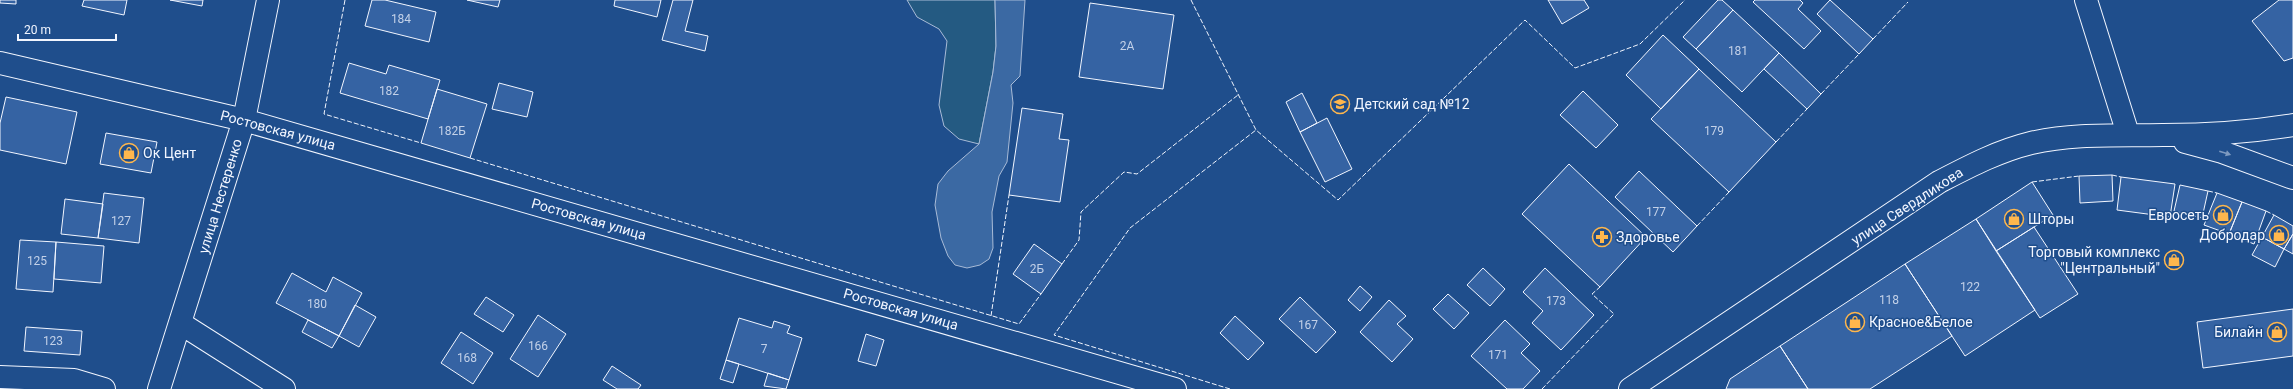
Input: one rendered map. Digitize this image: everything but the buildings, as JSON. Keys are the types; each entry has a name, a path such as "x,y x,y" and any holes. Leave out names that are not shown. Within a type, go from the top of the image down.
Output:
{"street":[{"name":"улица Нестеренко","path":"159,389 244,120 268,0"},
{"path":"2086,0 2128,134"},
{"name":"Ростовская улица","path":"0,63 244,120 1175,389"},
{"name":"улица Свердликова","path":"1630,389 1939,182 1994,155 2030,143 2062,137 2252,131 2293,125"},
{"path":"2161,135 2222,152 2293,178"},
{"path":"180,323 284,389"},
{"path":"0,377 74,380 104,389"}],"shaded area":[{"path":"907,0 995,0 996,46 993,72 979,144 959,139 944,126 939,105 947,41 939,29 917,17"},
{"path":"995,0 1025,0 1020,76 1011,85 1013,103 1007,162 999,176 992,212 993,248 989,259 980,265 967,268 955,265 948,256 941,238 935,205 938,184 948,171 979,144 993,72 996,46"}],"fence":[{"path":"345,0 324,114 421,143"},
{"path":"1191,0 1256,130 1338,200 1525,20 1575,68 1640,44 1685,0"},
{"path":"1873,39 1908,2"},
{"path":"1821,94 1859,54"},
{"path":"1062,264 1079,240 1081,212 1124,172 1137,174 1238,95"},
{"path":"1776,142 1807,109"},
{"path":"1230,389 1054,335 1130,228 1256,130"},
{"path":"470,158 1019,324 1041,294"},
{"path":"2112,175 2121,177"},
{"path":"2032,182 2079,176"},
{"path":"2208,191 2217,193"},
{"path":"1697,226 1729,192"},
{"path":"991,316 1009,195"},
{"path":"2266,211 2274,215"},
{"path":"1542,389 1614,314 1592,294 1600,287"}],"place":[{"name":"Детский сад №12","path":"1340,104"},
{"name":"Ок Цент","path":"129,153"},
{"name":"Евросеть","path":"2223,215"},
{"name":"Шторы","path":"2014,219"},
{"name":"Добродар","path":"2279,235"},
{"name":"Здоровье","path":"1602,237"},
{"name":"Торговый комплекс \"Центральный\"","path":"2174,260"},
{"name":"Красное&Белое","path":"1855,322"},
{"name":"Билайн","path":"2277,332"}]}
